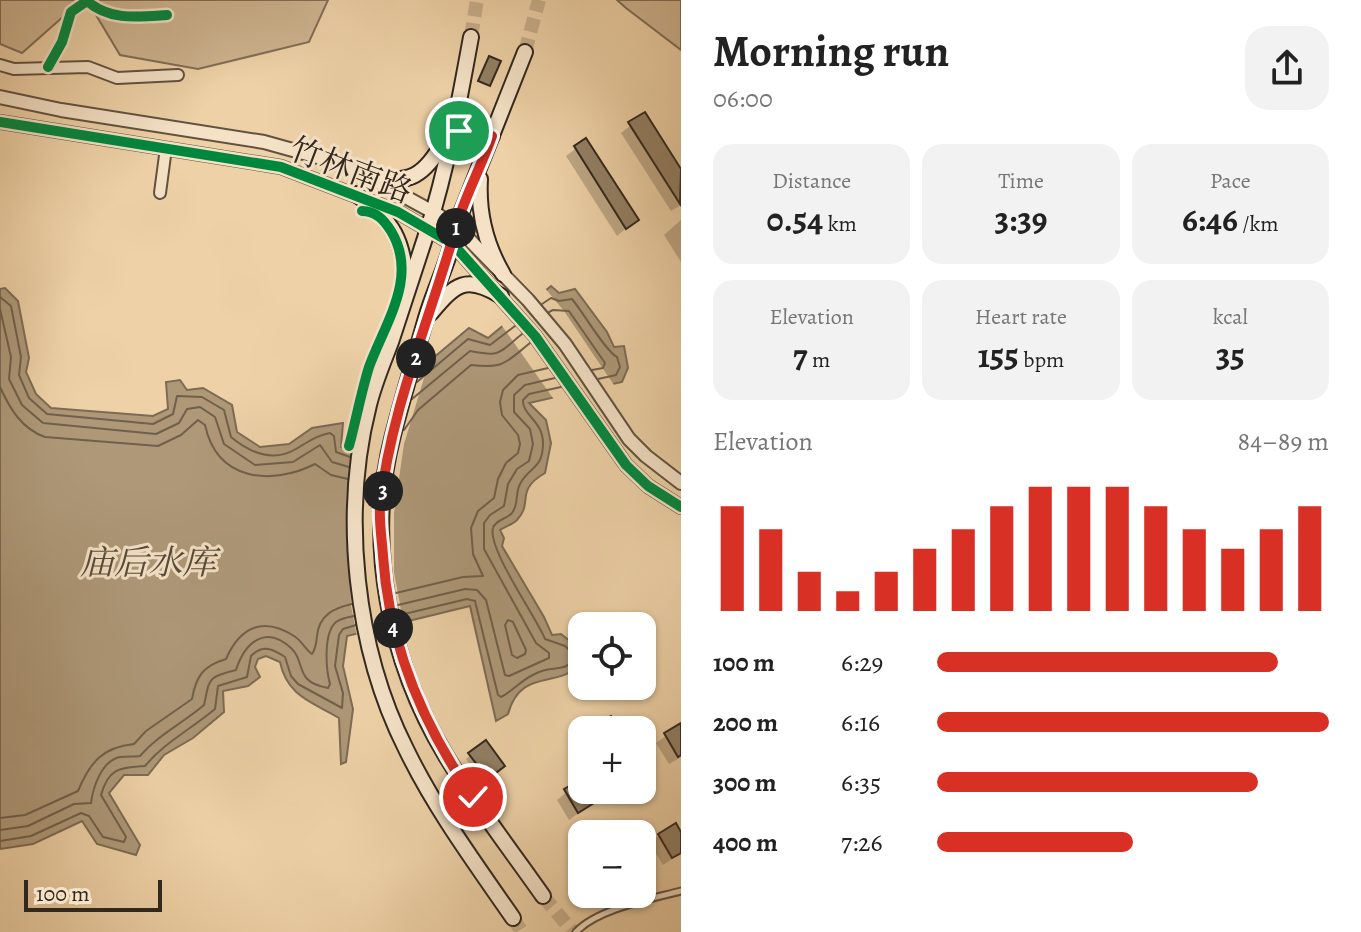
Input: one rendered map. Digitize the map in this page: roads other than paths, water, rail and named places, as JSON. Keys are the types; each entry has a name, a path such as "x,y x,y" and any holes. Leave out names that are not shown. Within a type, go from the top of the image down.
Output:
{"main road":[{"path":"471,37 433,212 369,405 356,477 355,528 358,578 371,650 395,726 445,817 513,918"},
{"path":"525,52 456,226 453,244 426,319 392,438 380,510 389,607 405,671 445,756 543,896"},
{"path":"454,124 465,140 475,143 492,136"},
{"path":"369,177 389,180 416,176 430,163 454,124"},
{"path":"481,167 480,210 492,254 503,274"},
{"path":"356,194 388,221 400,240 408,293"},
{"path":"426,319 459,285 477,283 506,301"},
{"path":"445,817 473,797"}],"street":[{"path":"48,67 62,42 71,12 87,1 108,14 133,17 167,15"},
{"path":"0,65 14,69 88,67 117,78 178,75"},
{"name":"竹林南路","path":"0,97 61,110 264,142 318,157 369,177 433,212 456,226 528,300 565,344 629,439 681,483"},
{"name":"竹林南路","path":"0,122 281,167 398,212 453,244 535,336 626,465 648,486 681,507"},
{"path":"160,193 166,148"}],"lane":[{"path":"576,932 585,922 639,902 681,891"}],"water":[{"name":"庙后水库","path":"551,286 559,293 575,289 607,332 614,347 624,346 628,368 622,382 529,403 546,420 551,443 545,473 530,485 522,514 500,530 504,538 502,546 552,635 561,634 568,639 568,673 531,684 522,690 508,714 496,721 470,606 347,636 343,666 353,709 346,762 341,764 339,718 302,697 288,683 280,662 266,656 258,659 255,667 260,677 248,686 223,691 224,712 193,738 164,755 148,775 124,775 109,793 140,845 136,855 97,844 82,821 33,844 0,849 0,289 5,288 18,301 29,358 26,372 36,394 51,408 153,416 168,409 166,382 180,380 187,390 203,388 232,405 237,432 260,447 289,444 312,428 343,423 341,447 353,450 395,390 469,328 488,338"}],"tunnel":[{"path":"471,37 477,0"},
{"path":"525,52 539,0"},
{"path":"543,896 573,932"},
{"path":"513,918 522,932"}]}
